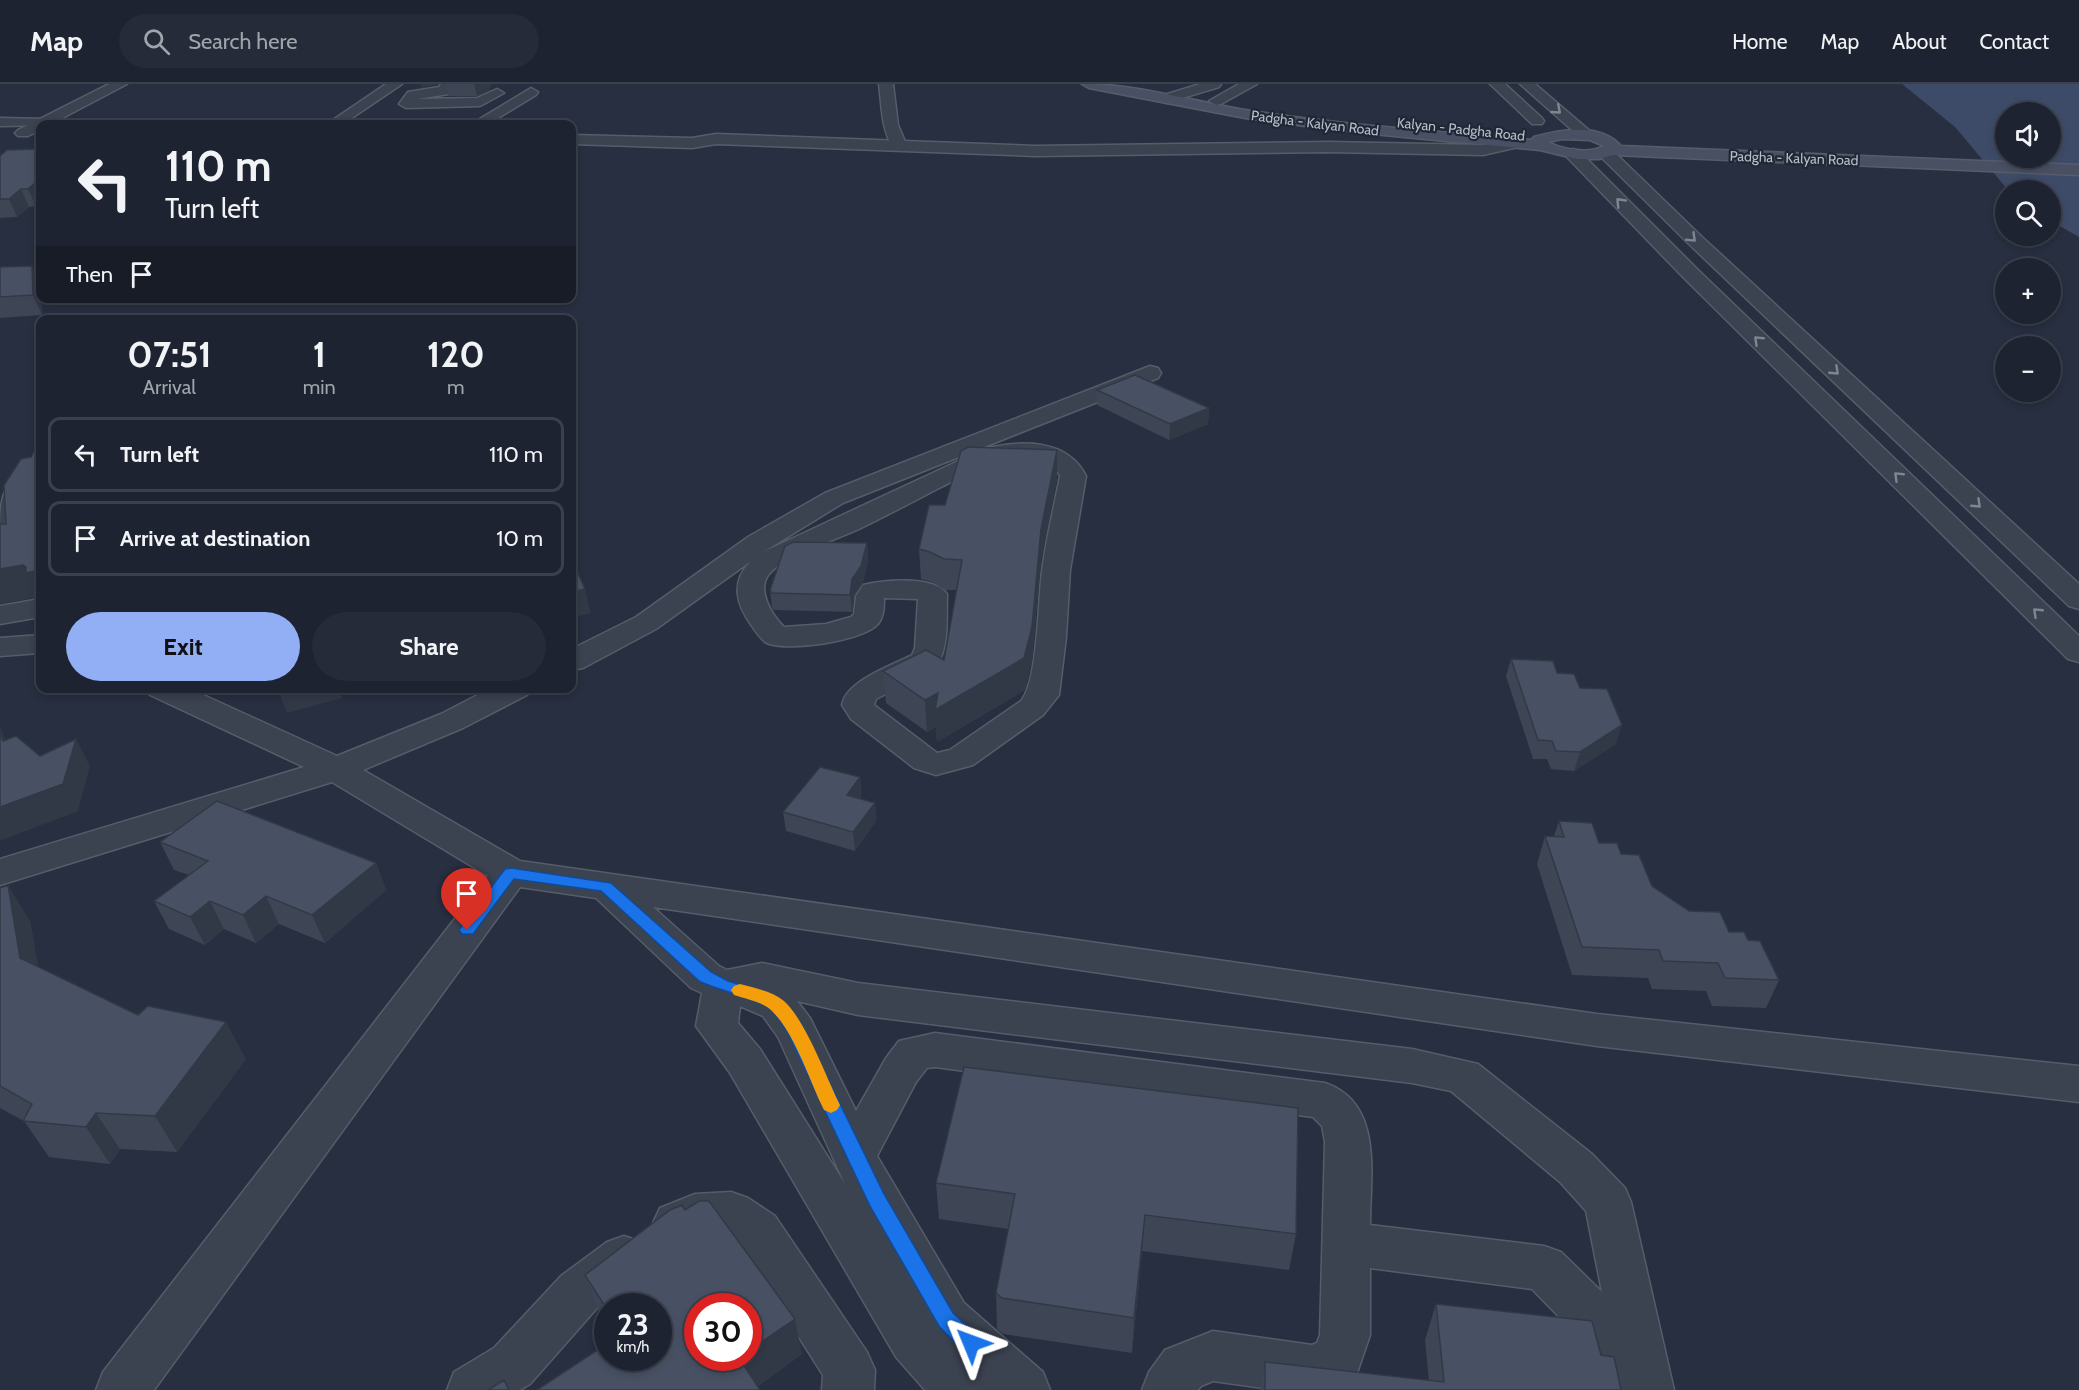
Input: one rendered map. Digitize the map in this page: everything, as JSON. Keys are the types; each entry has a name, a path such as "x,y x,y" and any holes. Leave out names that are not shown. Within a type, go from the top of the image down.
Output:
{"main road":[{"name":"Padgha - Kalyan Road","path":"1089,84 1256,116 1513,144 1546,139"},
{"name":"Kalyan - Padgha Road","path":"1129,84 1270,109 1546,139"},
{"path":"1546,139 1608,148"},
{"path":"1546,139 1608,148"},
{"name":"Padgha - Kalyan Road","path":"1608,148 2079,170"}],"street":[{"path":"56,120 120,84"},
{"path":"340,120 395,84"},
{"path":"448,84 444,91 413,94 406,104 480,102 499,88 527,95 485,120"},
{"path":"886,84 891,125 899,146"},
{"path":"1166,99 1215,84"},
{"path":"1216,101 1250,84"},
{"path":"1497,84 1546,139"},
{"path":"1527,84 1690,273 2079,653"},
{"path":"0,122 36,127"},
{"path":"0,132 23,133 36,130"},
{"path":"576,130 692,143 716,139 1025,151 1328,147 1483,150 1513,144"},
{"path":"576,140 659,138"},
{"path":"1608,148 1696,241 2079,600"},
{"path":"576,659 646,623 758,543 834,498 982,448 1049,454 1065,462 1073,476 1056,570 1051,638 1043,695 1032,708 961,758 936,764 926,761 862,712 858,705 859,698 865,692 925,660 930,648 933,594 927,591 882,589 873,591 870,596 868,617 858,627 841,631 776,636 763,624 756,612 752,591 754,575 764,564 788,549 839,528 982,448 1150,373"},
{"path":"0,524 25,480 36,475"},
{"path":"810,512 839,528"},
{"path":"0,615 36,609"},
{"path":"0,646 36,644"},
{"path":"172,693 336,769 511,873 1597,1030 2079,1084"},
{"path":"0,872 336,769 452,721 506,693"},
{"path":"122,1390 511,873"},
{"path":"606,886 705,977 723,986 760,996 777,1005 795,1029 854,1156 946,1320 1024,1390"},
{"path":"723,986 762,978 858,999 1401,1064 1463,1076 1576,1167 1608,1202 1648,1390"},
{"path":"723,986 717,1026 745,1061 914,1340 959,1390"},
{"path":"854,1156 901,1070 914,1053 936,1050 1325,1101 1342,1118 1348,1142 1345,1335 1338,1359 1313,1370 1213,1356 1183,1368 1168,1390"},
{"path":"473,1390 512,1366 579,1293 662,1229 695,1215 731,1213 758,1231 849,1370 848,1390"},
{"path":"1347,1244 1544,1268 1591,1316 1601,1340 1613,1390"}],"water":[{"path":"1902,84 2079,84 2079,237 2061,227 2061,180 2000,180 1955,127"}],"building":[{"path":"36,149 36,182 28,189 21,189 9,199 0,199 0,156 7,150"},
{"path":"32,266 33,295 0,297 0,267"},
{"path":"1135,375 1209,408 1170,424 1097,390"},
{"path":"968,447 1057,450 1041,529 1032,627 1024,658 935,710 938,693 925,700 883,671 926,650 944,660 962,560 944,559 919,549 929,505 945,505 961,451"},
{"path":"36,451 36,571 26,573 26,567 23,565 0,569 0,524 6,524 4,485 21,459 31,457"},
{"path":"793,542 867,543 861,566 852,579 850,595 772,593 770,590 785,546"},
{"path":"576,569 585,589 576,591"},
{"path":"1511,659 1553,661 1557,673 1574,674 1580,688 1607,689 1622,725 1580,752 1556,751 1552,741 1538,740"},
{"path":"0,734 3,741 16,736 40,756 76,739 63,784 0,807"},
{"path":"820,767 860,777 847,795 875,803 853,832 783,812"},
{"path":"217,801 376,863 312,915 266,896 243,915 210,901 190,917 154,901 208,861 160,842"},
{"path":"1559,821 1592,823 1599,843 1617,843 1621,854 1639,855 1652,886 1689,911 1720,912 1729,932 1744,932 1748,940 1760,941 1779,980 1725,978 1718,963 1663,961 1659,950 1582,947 1545,836 1564,837"},
{"path":"8,885 20,958 138,1015 148,1006 226,1022 155,1116 96,1113 86,1127 23,1121 32,1104 0,1086 0,888"},
{"path":"964,1067 1298,1108 1296,1234 1145,1215 1134,1318 1002,1298 996,1293 1015,1194 936,1183"},
{"path":"699,1201 709,1201 795,1319 762,1341 762,1293 684,1293 684,1371 748,1371 760,1390 537,1390 594,1352 594,1371 672,1371 672,1293 596,1293 585,1275 670,1210 682,1205 685,1210"},
{"path":"1436,1304 1592,1321 1601,1355 1614,1357 1621,1390 1265,1390 1265,1362 1444,1382"},
{"path":"504,1380 509,1390 488,1390"}],"slow traffic":[{"path":"740,990 760,996 777,1005 795,1029 831,1105"}],"route":[{"path":"467,930 511,873 606,886 705,977 723,986 760,996 777,1005 795,1029 877,1200 946,1320 971,1343"}]}
